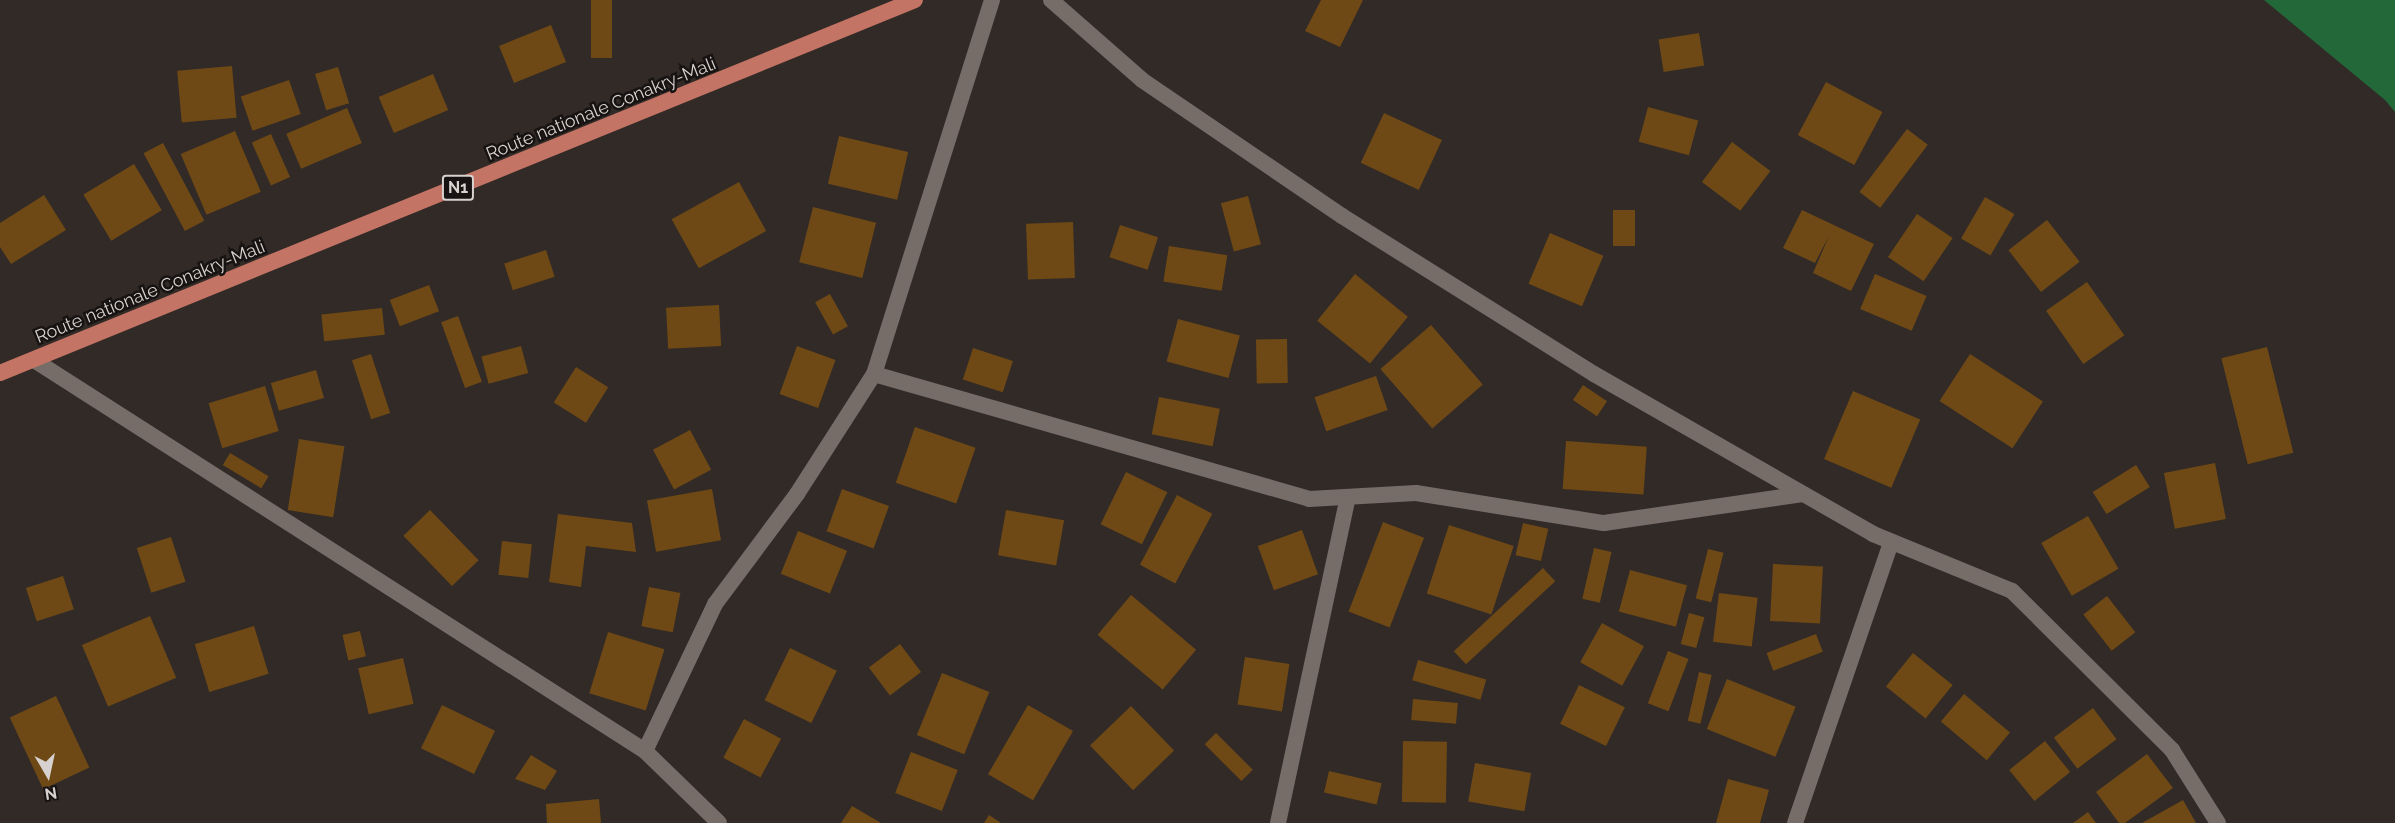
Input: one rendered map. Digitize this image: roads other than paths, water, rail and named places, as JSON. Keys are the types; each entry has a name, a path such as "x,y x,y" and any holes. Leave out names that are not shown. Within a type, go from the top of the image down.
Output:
{"highway":[{"name":"Route nationale Conakry-Mali","path":"0,373 915,0"}],"street":[{"path":"645,751 715,604 797,494 874,374 992,0"},
{"path":"1051,0 1142,80 1342,216 1594,374 1803,495 1891,542 2012,591 2172,750 2218,823"},
{"path":"34,360 645,751 718,823"},
{"path":"874,374 1309,499 1416,493 1604,523 1803,495"},
{"path":"1278,823 1348,497"},
{"path":"1795,823 1891,542"}]}
